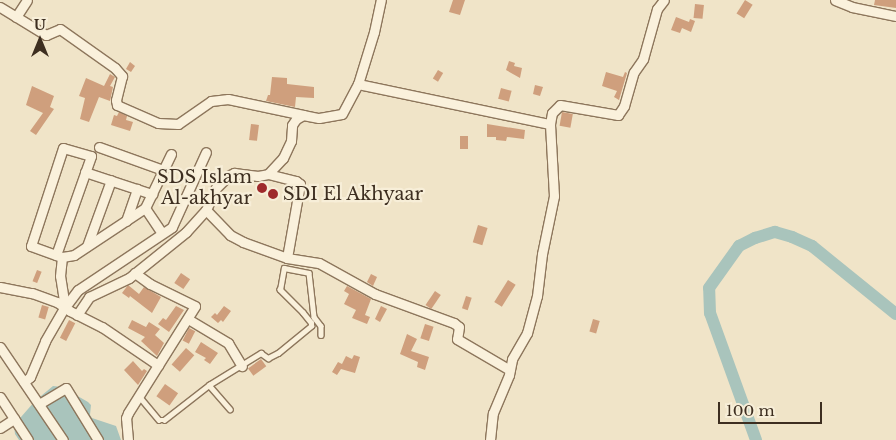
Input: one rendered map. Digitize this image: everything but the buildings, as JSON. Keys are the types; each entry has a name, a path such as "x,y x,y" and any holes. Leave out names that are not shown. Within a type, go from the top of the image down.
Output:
{"street":[{"path":"16,17 27,0"},
{"path":"0,7 47,35 60,29 115,68 122,76 116,104 158,123 178,124 211,101 228,99 319,118 342,114 358,84 374,32 381,0"},
{"path":"490,440 494,413 510,370 512,359 528,333 537,296 542,254 555,186 550,124 552,113 560,105 614,116 621,113 633,75 643,59 657,9 664,0"},
{"path":"835,0 852,7 896,16"},
{"path":"358,84 550,124"},
{"path":"268,174 282,158 291,141 292,125 296,119 303,115"},
{"path":"65,307 59,256 91,156 63,148 31,246 59,256 74,255 145,208 171,154"},
{"path":"99,148 163,170"},
{"path":"24,382 30,377 45,341 65,307 78,290 172,227 206,152"},
{"path":"85,172 152,194"},
{"path":"77,315 89,297 113,287 135,273 186,232 206,210 216,188 228,176 234,173 258,176 268,174 296,180 300,184 287,258"},
{"path":"87,246 110,180"},
{"path":"126,221 137,189"},
{"path":"145,208 162,233"},
{"path":"206,210 230,235 243,242 287,258 319,263 375,294 454,323 460,327 457,339 510,370"},
{"path":"128,440 126,418 195,308 193,304 150,284 135,273"},
{"path":"0,287 32,293 57,302 77,315 102,327 158,365"},
{"path":"188,319 228,343 242,366"},
{"path":"0,347 63,440"},
{"path":"39,404 66,388 98,440"},
{"path":"0,397 28,440"},
{"path":"0,428 14,419"}],"lane":[{"path":"139,396 159,420 164,420 209,385 261,353 268,358 311,326 311,323 303,313 280,290 284,268 310,273 314,317 321,326 321,335"},
{"path":"209,385 230,409"}],"water":[{"path":"53,386 62,387 88,402 91,405 90,415 92,418 116,426 121,440 19,440 15,434 14,425 35,401"}],"waterway":[{"path":"756,440 710,313 709,288 739,246 755,238 775,232 792,237 812,246 896,314"}],"place":[{"name":"SDS Islam Al-akhyar","path":"262,188"},
{"name":"SDI El Akhyaar","path":"273,194"}]}
